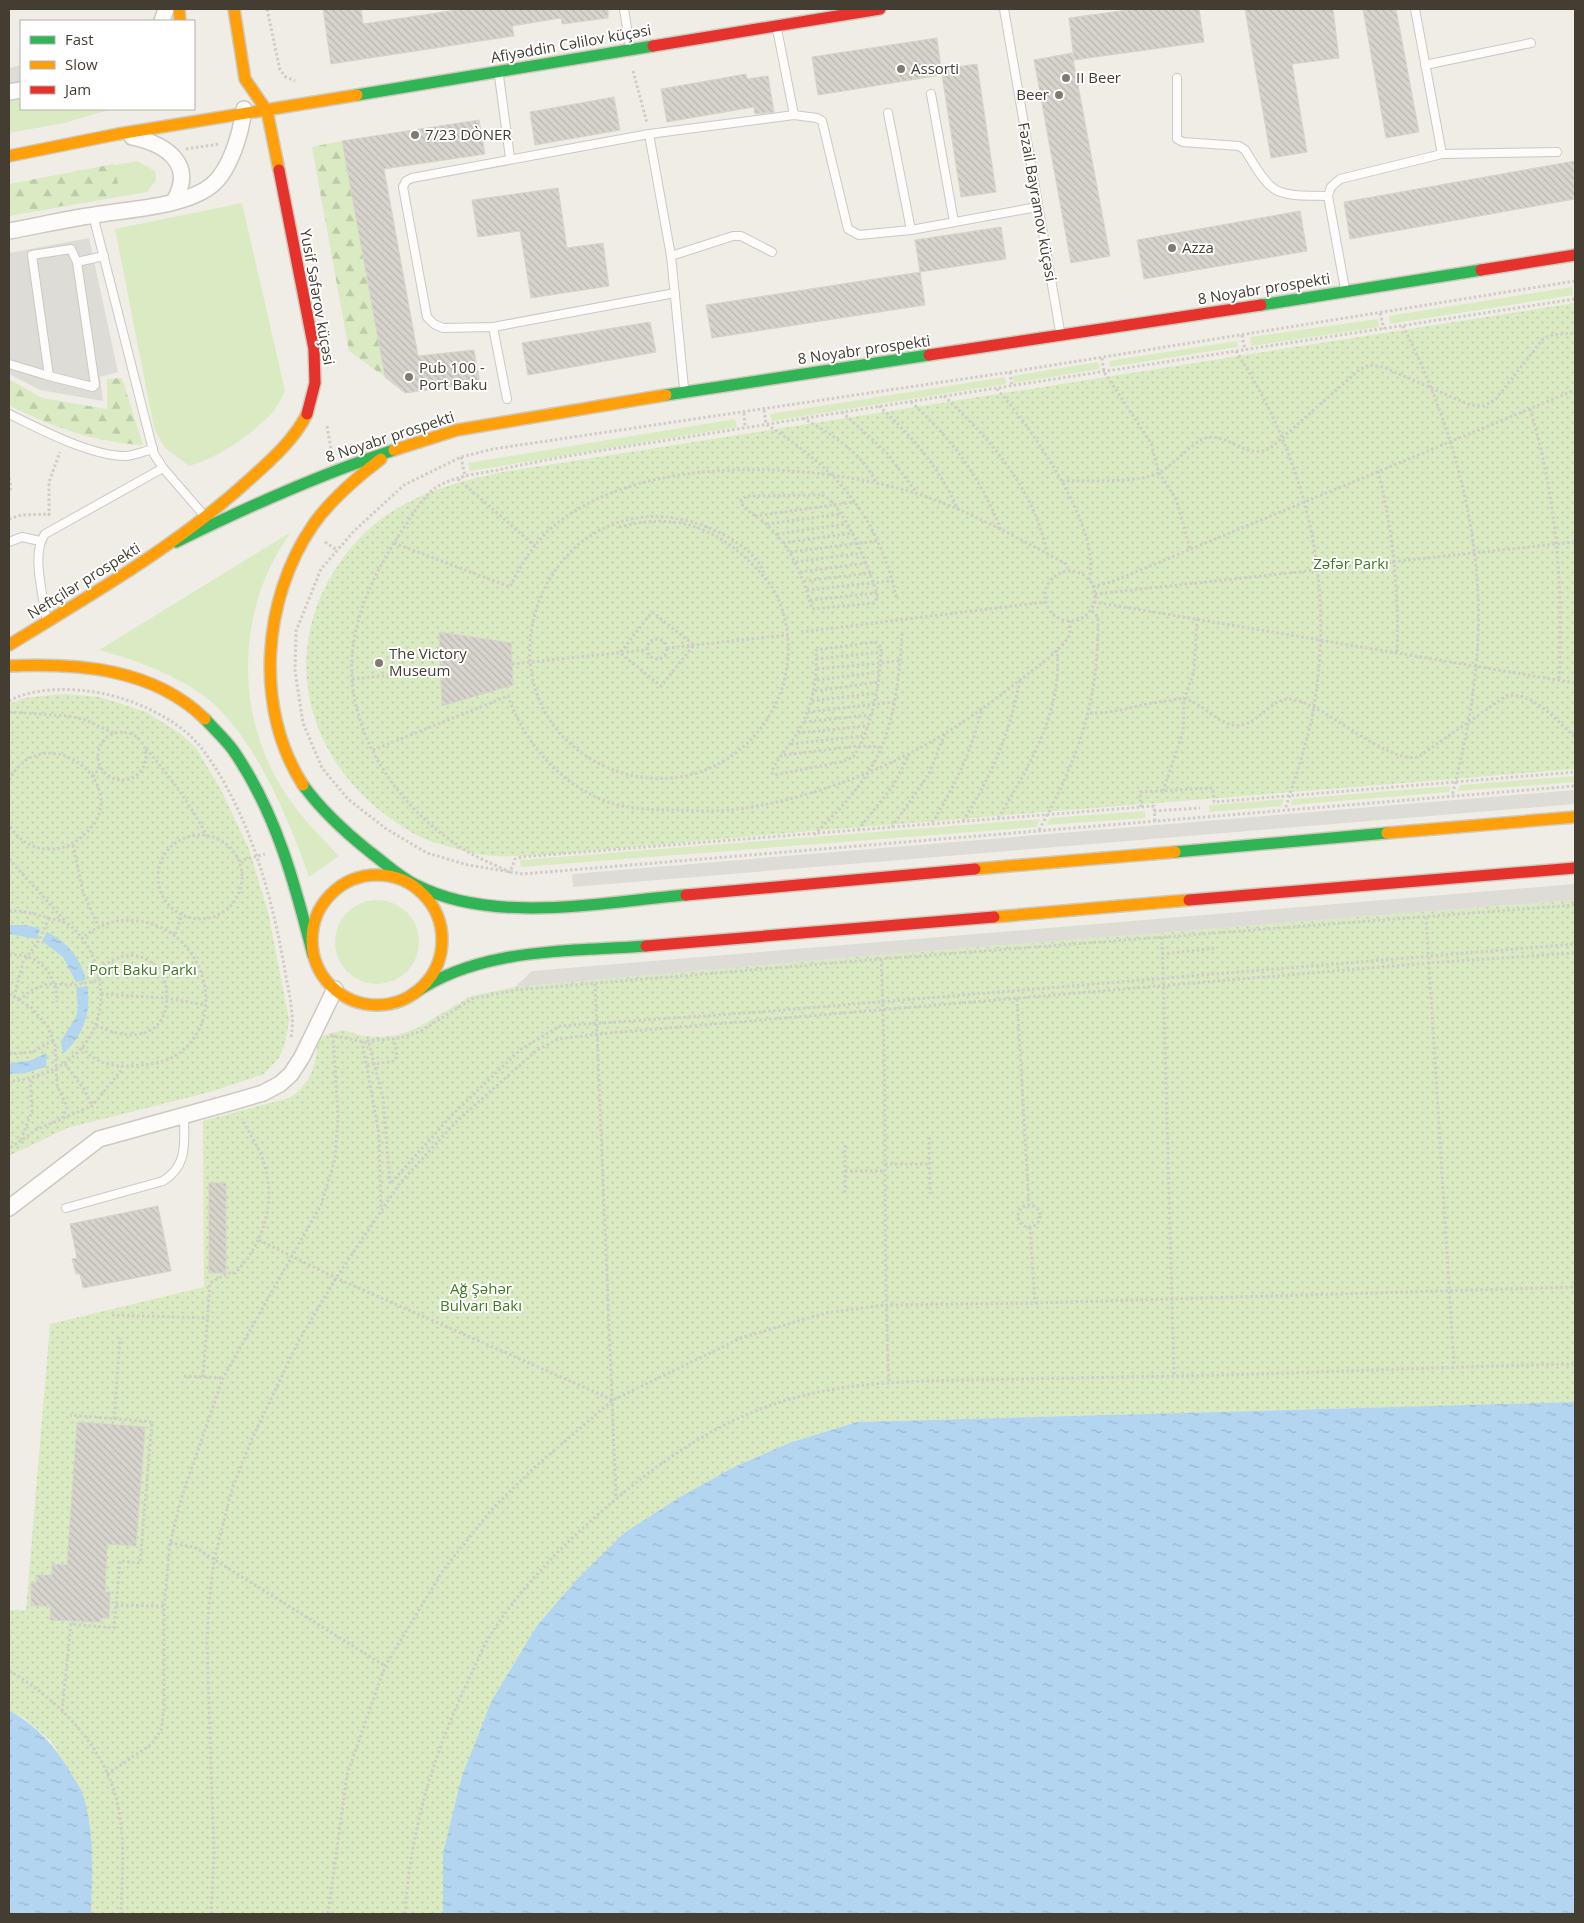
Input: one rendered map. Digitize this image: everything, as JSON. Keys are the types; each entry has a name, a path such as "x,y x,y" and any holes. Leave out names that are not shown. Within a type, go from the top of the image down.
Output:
{"main road":[{"name":"Yusif Səfərov küçəsi","path":"176,542 232,497 282,450 296,432 312,400 315,382 312,332 267,111 245,79 234,9"},
{"name":"Afiyəddin Cəlilov küçəsi","path":"9,156 113,135 267,111 630,48 880,9"},
{"path":"113,135 135,120"},
{"name":"8 Noyabr prospekti","path":"176,542 335,470 405,445 457,430 685,392 1346,292 1575,255"},
{"path":"405,445 362,472 340,494 309,532 298,550 279,599 273,630 270,672 278,732 287,756 300,780 318,804 336,823 427,897 438,916 443,938 440,960 429,979 413,994"},
{"name":"Neftçilər prospekti","path":"9,645 176,542"},
{"path":"9,666 85,666 126,674 162,688 193,708 218,729 240,760 268,812 292,875 313,954 321,974 335,989 353,1000 373,1005 394,1003 413,994 430,981 453,971 478,963 510,957 1575,868"},
{"path":"313,954 312,933 318,912 330,894 347,881 368,875 390,876 448,899 481,906 523,909 1575,817"}],"street":[{"path":"9,231 174,201 195,195 212,184 224,170 232,156 243,115 245,79"},
{"path":"113,135 158,145 173,156 179,165 183,177 181,189 174,201"},
{"path":"9,1208 99,1139 263,1093 280,1084 292,1074 321,1030 335,989"}],"lane":[{"path":"624,9 630,48"},
{"name":"Fəzail Bayramov küçəsi","path":"1004,9 1060,336"},
{"path":"1414,9 1442,154"},
{"path":"776,25 794,115"},
{"path":"1424,64 1530,42"},
{"path":"498,71 510,158"},
{"path":"1176,78 1178,138 1183,142 1239,146 1245,150 1274,190 1328,196"},
{"path":"931,94 954,222"},
{"path":"888,113 911,230"},
{"path":"675,293 493,327 443,328 434,324 427,317 403,187 406,181 412,178 510,158 649,134 794,115 817,118 822,121 848,229 859,235 911,230 1037,207"},
{"path":"649,134 671,256 685,392"},
{"path":"1346,292 1328,196 1331,187 1340,179 1442,154 1557,152"},
{"path":"93,215 153,449 163,468 206,518"},
{"path":"671,256 733,236 741,236 772,252"},
{"path":"9,364 49,376 93,387 95,385 77,262 71,249 31,257 49,376"},
{"path":"77,262 104,256"},
{"path":"493,327 507,400"},
{"path":"9,414 66,440 112,455 128,456 153,449"},
{"path":"9,542 22,538 42,537 163,468"},
{"path":"42,537 38,555 47,622"},
{"path":"66,1208 163,1181 174,1174 181,1163 184,1114"}],"path":[{"path":"267,9 280,70 294,81 301,80"},
{"path":"630,48 633,74 649,134"},
{"path":"173,156 186,149 235,142"},
{"path":"1575,282 1102,358 493,449 461,456 404,485 354,530 321,569 296,631 295,671 303,723 322,768 348,799 384,828 428,853 468,865 523,874 1575,786"},
{"path":"510,872 463,849 414,810 401,795 372,750 362,725 352,679 355,636 362,610 380,566 432,490 465,477 568,456 803,417 1575,299"},
{"path":"1380,313 1384,329"},
{"path":"1403,326 1432,388 1450,441 1465,496 1474,553 1477,609 1476,665 1469,722 1452,796"},
{"path":"1062,481 1129,479 1158,473 1203,438 1218,438 1257,453 1269,449 1358,370 1369,365 1383,367 1470,405 1484,406 1496,398 1542,339 1552,334 1575,333"},
{"path":"1242,335 1245,350"},
{"path":"1236,352 1255,381 1283,436 1306,501 1318,570 1320,639 1314,708 1307,740 1285,810"},
{"path":"1102,358 1104,372 1151,443 1158,473 1176,499 1190,549"},
{"path":"1010,372 1012,386"},
{"path":"997,388 1038,440 1062,481 1087,544 1092,568 1089,580"},
{"path":"1093,587 1114,581 1575,390"},
{"path":"944,396 982,432 1014,475 1037,518 1048,554"},
{"path":"910,401 962,455 978,479 1002,530"},
{"path":"878,406 918,445 945,482 958,510"},
{"path":"1530,408 1546,472 1558,544 1562,615 1559,680"},
{"path":"764,410 766,424 800,446 834,475 855,502 877,541 897,600"},
{"path":"841,412 886,452 917,494"},
{"path":"744,413 745,427"},
{"path":"803,417 852,452 872,474 876,483"},
{"path":"326,421 335,470"},
{"path":"42,537 50,514 49,482 66,440"},
{"path":"461,456 465,477"},
{"path":"394,543 510,587 535,546 547,532 571,513 596,500 648,483 680,476 736,470 771,469 834,475 876,483 917,494 1002,530 1066,564 1069,571"},
{"path":"1378,471 1388,516 1395,562 1398,607 1397,652"},
{"path":"9,478 11,487 9,493"},
{"path":"458,479 535,546"},
{"path":"822,495 827,497 833,505 858,543 867,563 877,593 877,600 874,603 812,609 804,581 790,552 776,534 741,503 743,497 822,495"},
{"path":"755,516 855,502"},
{"path":"9,519 21,515 50,514"},
{"path":"766,524 840,514"},
{"path":"619,527 656,521 694,526 729,543 764,576 778,598 788,635 787,674 774,710 764,726 743,748 719,764 683,777 644,778 625,774 589,758 574,747 560,732 544,708 534,681 530,662 532,624 538,605 556,568 583,540 616,522 656,516 694,522 716,530 746,550 763,568 764,576"},
{"path":"776,534 846,524"},
{"path":"783,543 852,533"},
{"path":"790,552 877,541"},
{"path":"1095,594 1575,542"},
{"path":"796,562 862,553"},
{"path":"800,572 867,563"},
{"path":"1069,571 1084,575 1089,580 1095,594 1091,610 1078,620 1070,621 1054,616 1045,602 1045,593 1052,578 1069,571"},
{"path":"804,581 871,573"},
{"path":"807,590 892,581"},
{"path":"810,600 877,593"},
{"path":"801,632 1045,602"},
{"path":"1094,602 1575,683"},
{"path":"1038,831 1076,756 1090,713 1098,638 1098,617 1091,610"},
{"path":"620,652 652,612 694,645"},
{"path":"1163,790 1183,732 1184,699 1194,672 1197,619"},
{"path":"372,750 508,696 514,714 528,738 545,760 576,785 608,802 650,810 739,809 778,801 843,782 910,753 945,734 982,708 1057,649 1070,633 1070,621"},
{"path":"814,835 841,807 870,770 880,747 894,702 902,631"},
{"path":"667,648 788,635"},
{"path":"652,639 660,639 667,645 667,653 661,659 653,660 646,650 646,646 652,639"},
{"path":"876,642 881,644 879,682 874,705 858,746 849,760 774,776 771,770 798,733 812,701 817,680 816,659 816,650 876,642"},
{"path":"620,652 661,686 694,645"},
{"path":"998,818 1026,772 1043,732 1054,689 1057,649"},
{"path":"512,664 646,650"},
{"path":"816,659 882,652"},
{"path":"817,668 900,661"},
{"path":"352,679 441,670"},
{"path":"817,680 880,672"},
{"path":"962,821 998,759 1007,735 1020,679"},
{"path":"815,691 879,682"},
{"path":"9,701 22,695 41,692 76,690 100,692 148,707 183,731 199,746 225,786 257,856 274,911 294,1020 290,1046"},
{"path":"812,701 877,693"},
{"path":"1090,713 1184,699 1228,723 1241,725 1252,721 1283,700 1296,700 1408,758 1418,757 1506,696 1521,695 1534,702 1575,737"},
{"path":"808,712 894,702"},
{"path":"932,824 955,784 968,756 982,708"},
{"path":"9,712 69,716 86,720 112,733"},
{"path":"803,722 870,715"},
{"path":"798,733 866,726"},
{"path":"146,749 145,765 135,777 119,780 105,774 100,767 98,751 106,737 121,731 136,736 170,776 191,807 207,836"},
{"path":"892,827 929,774 945,734"},
{"path":"791,744 862,736"},
{"path":"783,755 858,746 880,747"},
{"path":"9,780 14,771 26,761 40,754 55,753 70,757 84,765 93,777 99,792 100,809 94,825 73,845 61,849 38,848 23,841 10,829 9,824"},
{"path":"857,830 888,792 910,753"},
{"path":"93,777 100,767"},
{"path":"1141,807 1140,792 1163,790 1213,788 1214,802 1575,772"},
{"path":"510,872 512,863 521,857 814,835 1048,814 1154,806 1155,821"},
{"path":"1154,811 1200,808"},
{"path":"199,834 207,836 226,844 236,854 241,868 242,882 238,895 230,906 220,914 208,918 194,918 182,915 171,907 163,897 158,885 158,870 163,856 172,845 184,837 199,834"},
{"path":"73,845 83,892 98,926"},
{"path":"9,859 82,938 98,970 101,994 96,1025 82,1047 65,1064 30,1078 9,1081"},
{"path":"362,1041 394,1039 419,1032 458,1006 492,994 881,959 1575,905"},
{"path":"9,911 27,912 67,923"},
{"path":"175,934 182,915"},
{"path":"1426,917 1454,1366"},
{"path":"14,997 20,970 26,956 39,940 49,918"},
{"path":"82,938 98,926 130,920 160,926 175,934 188,947 202,972 206,991 205,1005 196,1033 172,1058 155,1063 121,1066 105,1065 89,1056 82,1047"},
{"path":"1162,937 1174,1376"},
{"path":"321,1030 369,1043 383,1098 390,1184 451,1116 521,1049 560,1026 1575,944"},
{"path":"1162,954 1216,948"},
{"path":"211,1914 214,1856 206,1642 214,1560 232,1489 251,1441 298,1342 336,1278 400,1182 457,1121 537,1050 558,1039 598,1034 1428,963 1575,953"},
{"path":"96,1025 120,1035 142,1035 152,1030 160,1020 166,998 162,972 146,959 129,954 117,956 98,970"},
{"path":"9,955 26,956 45,967 55,983 57,1002"},
{"path":"881,959 884,1010 885,1304 889,1381"},
{"path":"19,1000 32,990 55,983 76,985 100,980"},
{"path":"595,984 616,1499"},
{"path":"9,994 42,1018 53,1040 57,1085 67,1107 62,1119"},
{"path":"101,994 166,998 205,1005"},
{"path":"1016,999 1029,1205"},
{"path":"321,1030 333,1033"},
{"path":"107,1774 152,1744 161,1730 164,1710 164,1606 170,1543 182,1496 223,1378 321,1206 335,1159 338,1092 333,1033"},
{"path":"367,1065 396,1059 394,1039"},
{"path":"9,1054 33,1052 53,1040"},
{"path":"362,1041 380,1134 381,1210"},
{"path":"65,1064 84,1089 92,1106"},
{"path":"9,1149 37,1129 72,1117 92,1106 120,1072 121,1066"},
{"path":"20,1142 32,1111 30,1078"},
{"path":"203,1377 209,1318 210,1283 228,1274 235,1274 244,1264 259,1240 268,1212 268,1183 263,1159 242,1119"},
{"path":"929,1137 930,1194"},
{"path":"845,1145 845,1195"},
{"path":"885,1164 930,1164"},
{"path":"845,1171 885,1171"},
{"path":"1029,1205 1036,1207 1040,1217 1037,1224 1030,1227 1021,1223 1018,1217 1022,1208 1029,1205"},
{"path":"1030,1227 1036,1303"},
{"path":"259,1240 336,1278 613,1400"},
{"path":"328,1914 347,1775 385,1666 444,1569 493,1508 535,1467 613,1400 741,1338 825,1313 885,1304 1036,1303 1575,1287"},
{"path":"112,1315 209,1318"},
{"path":"114,1419 120,1338"},
{"path":"405,1914 408,1871 429,1777 454,1711 490,1636 532,1579 574,1534 668,1457 715,1429 758,1410 793,1398 837,1388 889,1381 1174,1376 1454,1366 1575,1364"},
{"path":"184,1376 223,1378"},
{"path":"62,1711 70,1624 114,1628 120,1561 140,1563 152,1422 70,1415"},
{"path":"170,1543 194,1547 385,1666"},
{"path":"116,1605 164,1606"},
{"path":"9,1671 45,1695 62,1711 84,1736 107,1774 120,1818 122,1844 121,1914"}],"green space":[{"path":"20,95 20,110 109,110 64,123 9,133 9,97"},
{"path":"342,141 385,377 349,351 312,147"},
{"path":"137,161 155,171 156,180 147,192 9,216 9,186"},
{"path":"114,164 120,195 9,216 9,184"},
{"path":"242,203 285,391 273,412 245,437 212,457 189,466 164,447 154,428 115,229"},
{"path":"1572,287 1573,295 1390,324 1389,316"},
{"name":"Zəfər Parkı","path":"1575,303 1575,769 788,833 556,854 493,856 472,853 420,837 378,809 350,781 328,749 314,715 307,680 308,645 316,609 332,575 356,542 371,527 403,505 439,489 497,473"},
{"path":"1378,319 1379,327 1251,346 1250,337"},
{"path":"1237,341 1238,347 1110,367 1109,361"},
{"path":"1098,362 1100,369 1014,383 1013,376"},
{"path":"1005,377 1006,384 772,421 770,414"},
{"path":"122,378 143,445 108,441 74,432 40,420 9,405 9,379 42,398 107,409 107,379"},
{"path":"735,419 737,427 470,471 468,463"},
{"path":"291,532 274,559 261,589 253,620 248,652 249,684 253,716 262,747 275,776 312,828 339,856 309,877 290,827 265,773 233,724 214,704 194,689 148,666 99,650"},
{"name":"Port Baku Parkı","path":"64,694 100,697 146,712 181,734 196,748 220,788 249,849 268,912 289,1020 285,1044 279,1058 264,1074 210,1092 67,1128 9,1156 9,704 24,698"},
{"path":"1575,776 1575,782 1457,791 1460,785"},
{"path":"1451,786 1449,792 1290,805 1293,799"},
{"path":"1284,799 1282,806 1209,812 1209,805"},
{"path":"1145,811 1145,818 1046,825 1050,818"},
{"path":"1040,819 1036,827 521,867 520,860"},
{"path":"377,900 393,903 407,912 416,926 419,942 416,958 407,972 393,981 377,984 361,981 347,972 338,958 335,942 338,926 347,912 361,903"},
{"name":"Ağ Şəhər Bulvarı Bakı","path":"1575,900 1575,1402 857,1422 789,1443 732,1468 680,1497 624,1533 577,1579 536,1627 492,1700 443,1853 443,1914 91,1914 92,1877 83,1794 51,1741 25,1719 9,1710 9,1610 26,1610 50,1324 204,1287 203,1121 289,1098 303,1086 312,1072 318,1037 343,1030 363,1036 398,1035 417,1028 471,996 515,987 879,955"}],"shaded area":[{"path":"20,65 20,90 9,92 9,68"},
{"path":"89,238 118,372 100,377 103,401 40,390 9,374 9,253"},
{"path":"1575,790 1575,804 573,887 572,874"},
{"path":"1575,884 1575,900 879,955 515,987 532,971"}],"water":[{"path":"9,925 26,925 40,929 37,939 9,934"},
{"path":"47,932 61,940 72,951 80,964 86,980 76,982 63,957 42,941"},
{"path":"87,986 88,1005 84,1023 76,1039 63,1054 61,1041 76,1017 78,1007 76,988"},
{"path":"47,1053 46,1067 25,1073 9,1074 9,1063 29,1061"},
{"path":"1575,1402 1575,1914 443,1914 443,1853 462,1776 492,1700 536,1627 577,1579 624,1533 680,1497 732,1468 789,1443 857,1422"},
{"path":"9,1710 45,1738 80,1787 87,1809 91,1839 91,1914 9,1914"}],"building":[{"path":"323,9 361,9 363,24 463,9 608,9 608,18 562,24 561,18 512,26 514,36 331,64"},
{"path":"1135,9 1199,9 1204,42 1074,60 1069,18"},
{"path":"1245,9 1333,9 1339,58 1292,64 1307,152 1271,158"},
{"path":"1363,9 1396,9 1419,132 1386,138"},
{"path":"937,38 941,69 977,64 996,192 961,197 942,75 818,95 812,57"},
{"path":"1072,53 1110,256 1071,263 1034,60"},
{"path":"746,74 747,79 768,76 774,112 755,114 754,107 667,122 661,89"},
{"path":"614,97 620,130 535,145 530,112"},
{"path":"479,120 485,154 384,169 418,356 474,350 480,383 405,393 385,377 342,141"},
{"path":"1575,161 1575,199 1350,239 1344,202"},
{"path":"558,188 567,248 603,243 609,286 531,298 520,231 478,237 472,200"},
{"path":"1300,211 1307,251 1144,279 1137,240"},
{"path":"1001,227 1006,259 920,272 915,240"},
{"path":"920,272 925,305 712,338 706,305"},
{"path":"650,322 656,352 528,375 522,343"},
{"path":"439,632 511,643 513,685 442,706"},
{"path":"209,1183 226,1183 226,1273 209,1273"},
{"path":"158,1206 171,1271 83,1288 80,1274 76,1274 72,1259 77,1258 70,1224"},
{"path":"77,1422 145,1427 136,1546 107,1544 105,1592 110,1592 109,1618 101,1618 101,1622 50,1620 51,1606 31,1606 31,1583 36,1583 36,1575 52,1575 52,1564 67,1565"}],"traffic: fast":[{"path":"357,95 653,46"},
{"path":"1261,305 1481,270"},
{"path":"666,395 929,355"},
{"path":"176,542 283,492 394,450"},
{"path":"205,719 233,750 261,798 291,875 313,955"},
{"path":"303,785 334,821 392,870 416,885 447,897 479,904 514,908 549,908 686,895"},
{"path":"1175,852 1387,833"},
{"path":"413,994 439,979 467,968 496,960 556,951 646,946"}],"traffic: slow":[{"path":"179,9 180,20"},
{"path":"234,9 245,79 267,111 279,170"},
{"path":"9,156 118,134 357,95"},
{"path":"394,450 457,430 666,395"},
{"path":"9,645 164,548 193,526 274,457 296,432 307,414"},
{"path":"303,785 287,755 277,723 271,689 270,654 283,586 296,554 313,525 344,489 381,459"},
{"path":"9,666 61,666 113,672 138,679 162,689 184,702 205,719"},
{"path":"1387,833 1575,817"},
{"path":"975,869 1175,852"},
{"path":"377,875 390,876 402,880 423,894 437,915 441,927 442,940 441,953 437,965 423,986 402,1000 390,1004 377,1005 364,1004 352,1000 331,986 317,965 313,953 312,940 313,927 317,915 331,894 352,880 364,876 377,875"},
{"path":"994,917 1189,900"}],"traffic: jam":[{"path":"653,46 880,9"},
{"path":"279,170 314,349 315,383 307,414"},
{"path":"1481,270 1575,255"},
{"path":"929,355 1261,305"},
{"path":"1189,900 1575,868"},
{"path":"686,895 975,869"},
{"path":"646,946 994,917"}],"place":[{"name":"Assorti","path":"901,69"},
{"name":"II Beer","path":"1066,78"},
{"name":"Beer","path":"1059,95"},
{"name":"7/23 DÒNER","path":"415,135"},
{"name":"Azza","path":"1172,248"},
{"name":"Pub 100 - Port Baku","path":"409,377"},
{"name":"The Victory Museum","path":"379,663"}]}
